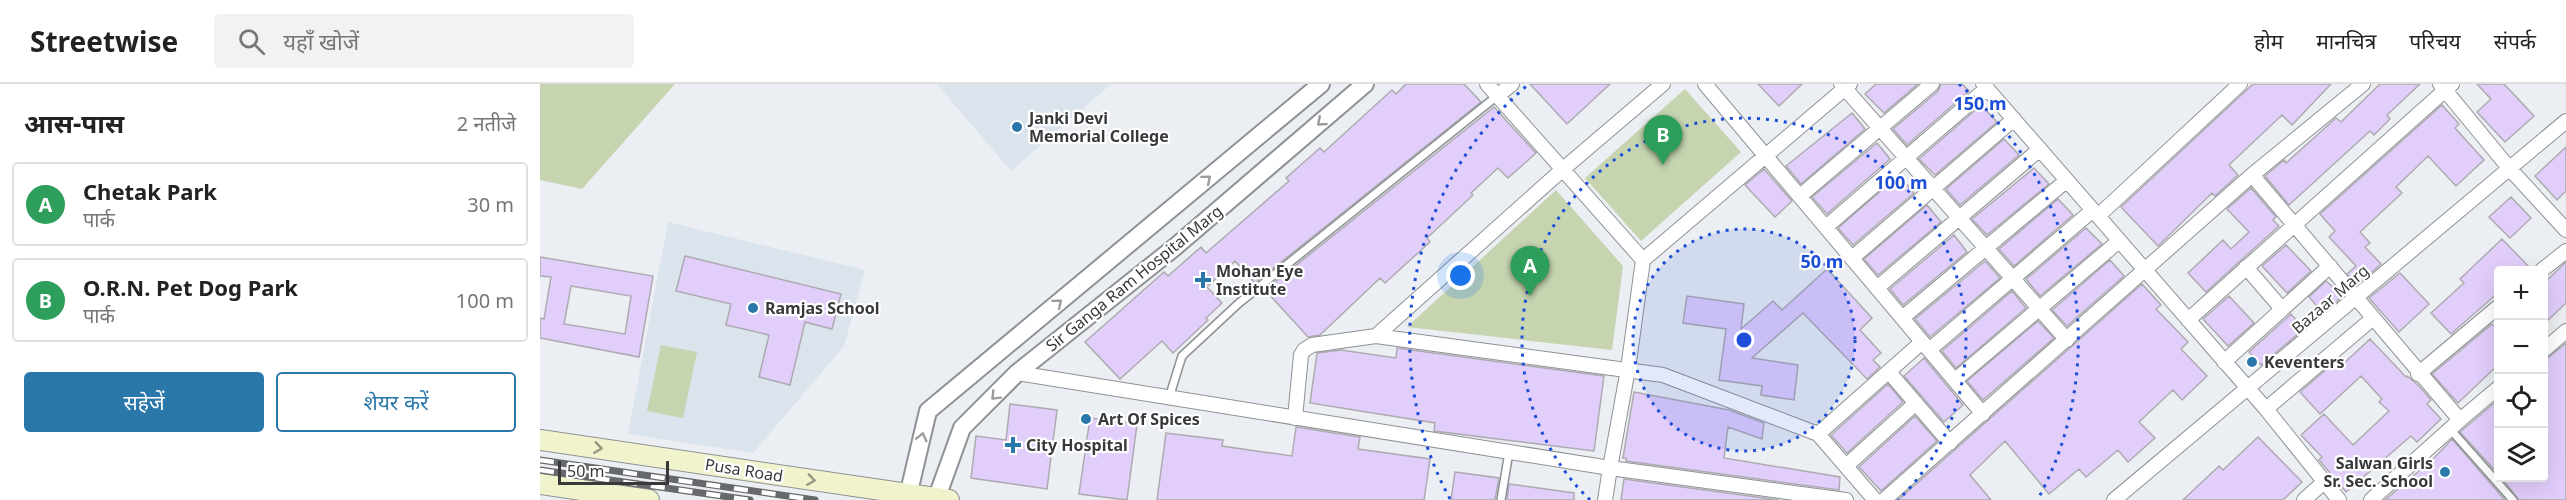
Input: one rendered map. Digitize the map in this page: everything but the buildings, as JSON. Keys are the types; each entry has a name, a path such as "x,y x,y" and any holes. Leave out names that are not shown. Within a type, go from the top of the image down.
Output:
{"main road":[{"name":"Pusa Road","path":"540,440 908,497 941,499"},
{"path":"540,484 649,500"}],"street":[{"name":"Sir Ganga Ram Hospital Marg","path":"908,497 928,411 1321,84"},
{"name":"Sir Ganga Ram Hospital Marg","path":"941,499 962,428 1017,373 1175,247 1365,84"},
{"path":"1487,84 1643,260"},
{"path":"1497,96 1512,84"},
{"path":"1376,336 1562,170 1663,84"},
{"path":"1705,84 1983,414"},
{"path":"1800,196 1932,84"},
{"path":"1818,434 1888,372 1926,346 2095,213 2240,84"},
{"path":"1884,500 2252,175 2363,84"},
{"path":"1605,500 1628,369 1643,260 1766,156 1845,85 1906,158 2067,340"},
{"path":"1826,227 1985,86 2266,410 2339,500"},
{"path":"2188,320 2446,86 2509,168 2566,230"},
{"path":"1852,258 2014,119"},
{"name":"Bazaar Marg","path":"2114,500 2248,390 2566,121"},
{"path":"1877,288 2040,149"},
{"path":"2252,175 2356,297 2455,424"},
{"path":"1902,318 2066,181"},
{"path":"1955,380 2119,241"},
{"path":"2547,266 2566,251"},
{"path":"2224,362 2330,266"},
{"path":"2246,267 2283,309"},
{"path":"2418,374 2494,311"},
{"path":"2266,410 2372,320"},
{"path":"2548,347 2566,331"},
{"path":"1294,418 1301,355 1312,345 1376,336 1628,369 1662,375 1818,434 1875,500"},
{"path":"1888,372 1950,443"},
{"path":"1017,373 1610,468 1846,500"},
{"path":"2371,500 2494,392"},
{"path":"1846,466 1916,403"},
{"path":"2304,500 2324,482"}],"lane":[{"path":"1169,398 1182,356 1239,303 1497,96"},
{"path":"2455,424 2513,500"},
{"path":"1501,500 1509,452"}],"shaded area":[{"name":"Janki Devi Memorial College","path":"937,84 1111,84 1011,171"},
{"name":"Ramjas School","path":"668,222 865,270 844,346 753,453 628,434"}],"green space":[{"path":"540,84 675,84 582,189 540,180"},
{"path":"1685,89 1741,152 1641,241 1585,178"},
{"path":"1556,190 1623,266 1612,350 1407,327"},
{"path":"661,345 697,352 683,418 647,411"}],"railway":[{"path":"540,460 815,500"},
{"path":"540,470 750,500"}],"place":[{"name":"Janki Devi Memorial College","path":"1017,127"},
{"name":"O.R.N. Pet Dog Park","path":"1663,165"},
{"name":"Mohan Eye Institute","path":"1203,280"},
{"name":"Chetak Park","path":"1530,296"},
{"name":"Ramjas School","path":"753,308"},
{"name":"Keventers","path":"2252,362"},
{"name":"Art Of Spices","path":"1086,419"},
{"name":"City Hospital","path":"1013,445"},
{"name":"Salwan Girls Sr. Sec. School","path":"2445,472"}]}
